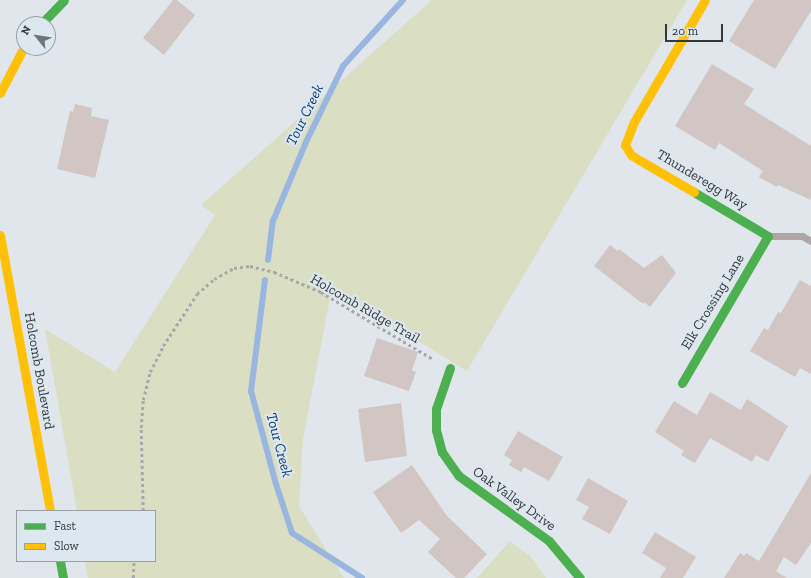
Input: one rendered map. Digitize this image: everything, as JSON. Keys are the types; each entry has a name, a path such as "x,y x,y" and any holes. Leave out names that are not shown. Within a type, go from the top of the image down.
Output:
{"street":[{"path":"49,16 64,0"},
{"name":"Thunderegg Way","path":"704,0 634,122 625,145 631,155 768,236"},
{"path":"0,93 19,56"},
{"name":"Holcomb Boulevard","path":"0,236 50,510"},
{"name":"Elk Crossing Lane","path":"682,383 768,236"},
{"name":"Oak Valley Drive","path":"450,368 436,409 436,430 442,452 459,476 549,541 580,578"},
{"path":"60,562 63,578"}],"lane":[{"path":"768,236 802,236 811,241"}],"path":[{"name":"Holcomb Ridge Trail","path":"142,510 141,428 143,400 150,372 163,346 197,294 214,279 234,268 250,266 274,272 321,292 450,368"},
{"path":"133,578 134,562"}],"green space":[{"path":"432,0 687,0 467,371 332,288 303,439 299,506 344,578 88,578 85,562 156,562 156,510 77,510 45,329 115,372 215,215 201,205"},
{"path":"510,541 531,557 546,578 477,578"}],"building":[{"path":"173,0 177,0 195,15 164,55 143,38"},
{"path":"754,0 811,0 811,11 775,69 729,41"},
{"path":"712,64 754,89 744,104 811,146 811,200 778,185 777,187 759,177 763,171 719,143 715,150 675,126"},
{"path":"75,104 92,108 91,116 109,120 95,178 57,169 70,111 73,112"},
{"path":"610,245 618,251 619,249 644,268 662,255 676,273 650,307 644,302 643,304 594,266"},
{"path":"800,280 811,286 811,374 800,368 795,377 750,351 764,328 768,330 778,312 781,313"},
{"path":"377,338 418,352 412,370 416,372 409,391 364,376"},
{"path":"710,392 741,410 747,399 788,426 768,462 756,455 752,462 710,438 695,463 681,455 684,451 655,432 674,401 697,415"},
{"path":"401,403 407,456 365,462 358,409"},
{"path":"518,431 563,457 549,481 524,467 521,472 509,465 512,460 504,455"},
{"path":"412,465 447,516 487,554 464,578 456,578 428,552 440,539 419,520 401,533 373,492"},
{"path":"811,473 811,543 796,565 784,557 776,571 787,578 724,578 740,553 744,556 746,553 759,561"},
{"path":"588,478 628,501 610,534 582,519 589,507 576,500"},
{"path":"655,532 696,557 683,578 660,578 666,568 642,553"}],"waterway":[{"name":"Tour Creek","path":"268,260 273,221 306,142 343,66 403,0"},
{"name":"Tour Creek","path":"265,280 251,391 276,484 292,533 362,578"}],"traffic: fast":[{"path":"49,16 64,0"},
{"path":"682,383 768,236 694,192"},
{"path":"450,368 436,409 436,430 442,452 459,476 549,541 580,578"},
{"path":"60,562 63,578"}],"traffic: slow":[{"path":"694,192 631,155 625,145 634,122 705,0"},
{"path":"0,93 19,56"},
{"path":"0,235 50,510"}]}
